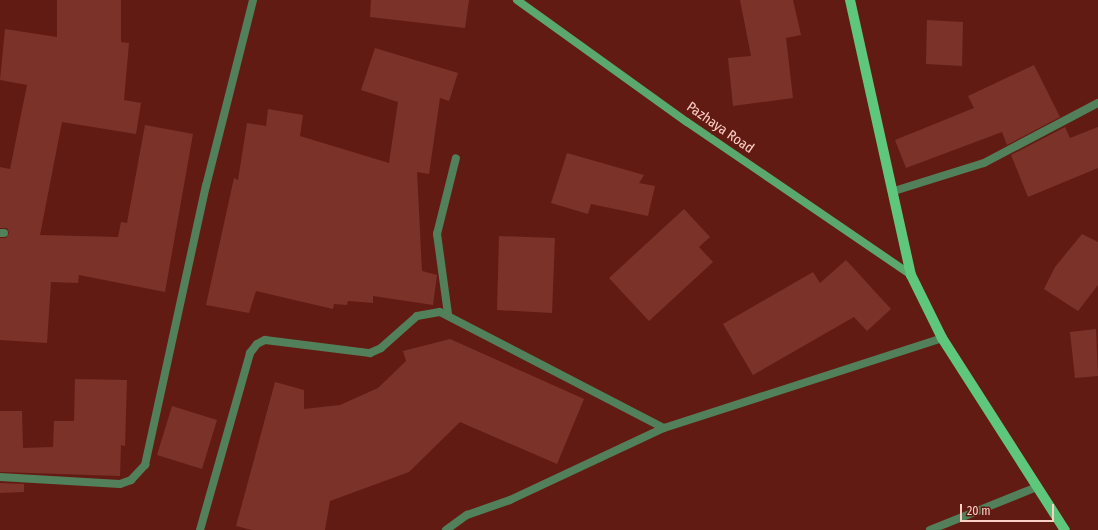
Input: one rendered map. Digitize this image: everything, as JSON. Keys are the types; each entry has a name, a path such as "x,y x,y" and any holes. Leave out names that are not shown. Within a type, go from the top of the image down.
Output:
{"main road":[{"path":"850,0 894,191 911,275 942,338 1065,530"}],"street":[{"path":"0,476 120,484 131,480 145,465 206,186 253,0"},
{"name":"Pazhaya Road","path":"517,0 687,122 911,275"},
{"path":"894,191 984,163 1098,103"},
{"path":"448,314 437,234 456,158"},
{"path":"200,530 250,353 257,344 269,340 370,353 382,348 417,316 431,312 448,314 664,428"},
{"path":"446,530 467,515 510,500 664,428 942,338"},
{"path":"930,530 1037,487"}],"building":[{"path":"57,0 121,0 121,42 129,43 124,100 141,103 136,134 62,122 40,235 118,237 121,222 127,223 145,125 193,134 165,292 79,275 78,283 51,282 47,343 0,340 0,238 6,238 9,233 7,228 0,228 0,167 10,169 27,85 0,80 5,29 57,37"},
{"path":"371,0 469,0 465,28 370,17"},
{"path":"740,0 793,0 801,35 786,38 793,98 733,106 728,58 751,56"},
{"path":"927,20 963,22 962,66 926,64"},
{"path":"375,48 458,73 449,101 440,98 429,174 417,172 422,271 437,275 433,305 373,296 373,303 348,301 347,305 334,304 333,309 256,291 249,313 206,305 234,178 238,180 247,123 266,126 268,109 303,115 300,136 389,163 398,102 361,90"},
{"path":"1034,65 1060,117 1007,145 1002,132 906,168 895,140 974,108 968,96"},
{"path":"1065,127 1070,138 1098,127 1098,168 1028,197 1011,155"},
{"path":"567,153 644,175 639,183 655,186 648,216 591,204 588,214 551,203"},
{"path":"684,209 710,237 699,247 713,262 649,321 609,278"},
{"path":"1082,234 1098,242 1098,285 1078,311 1044,289 1055,267"},
{"path":"499,236 555,238 552,313 497,310"},
{"path":"846,260 891,309 867,331 854,317 753,375 723,324 813,272 820,283"},
{"path":"1096,329 1098,376 1075,378 1070,332"},
{"path":"450,339 584,399 557,464 460,422 409,472 330,501 325,530 252,530 236,526 275,382 304,390 304,409 340,405 378,388 406,361 403,351"},
{"path":"75,379 127,380 125,446 121,445 120,476 0,472 0,411 22,411 23,448 53,447 54,421 74,421"},
{"path":"172,406 217,420 202,469 157,455"},
{"path":"0,483 24,484 24,492 0,493"}]}
